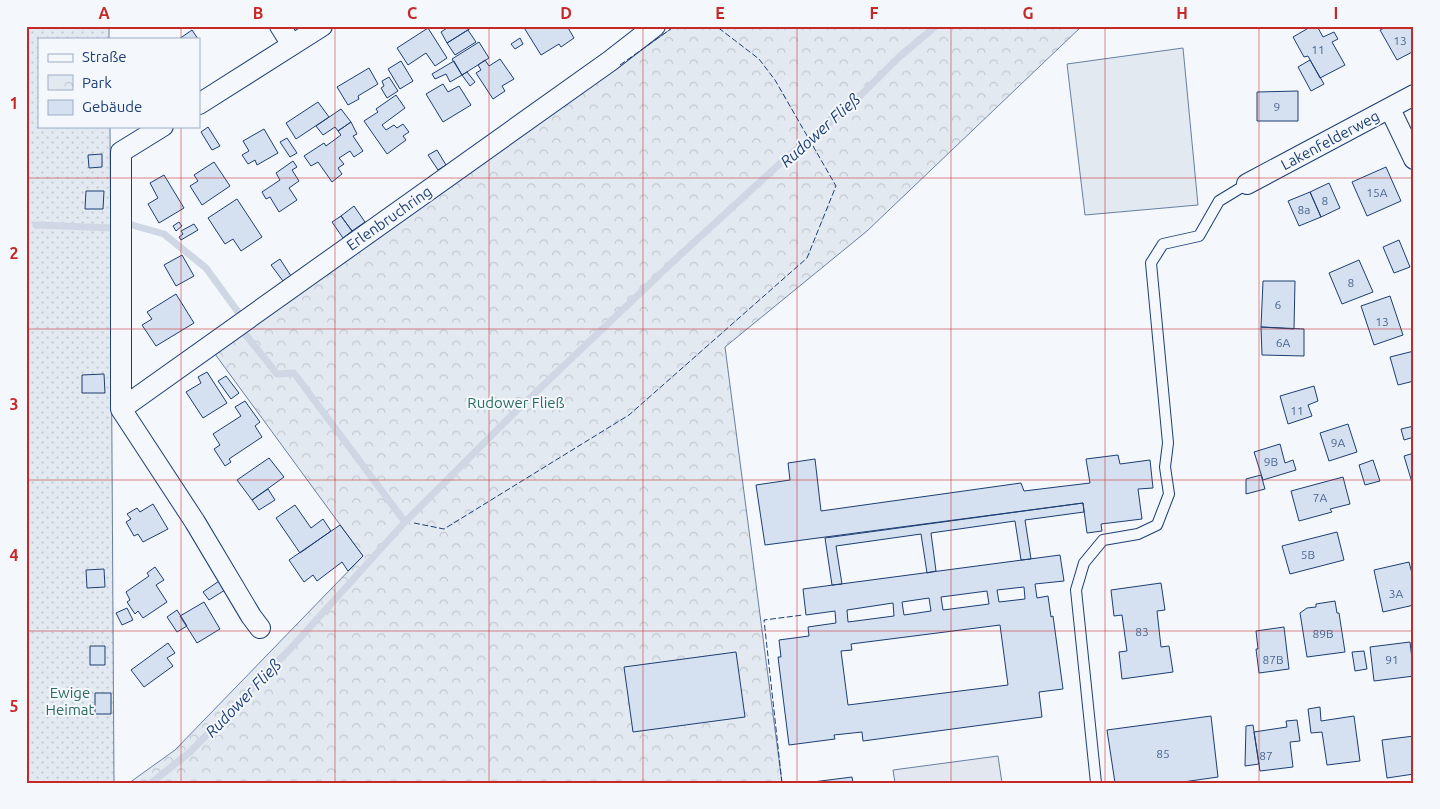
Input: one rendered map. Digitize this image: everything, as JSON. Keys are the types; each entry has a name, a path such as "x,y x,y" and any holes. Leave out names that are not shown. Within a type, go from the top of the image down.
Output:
{"street":[{"path":"280,26 292,45"},
{"path":"200,103 322,26"},
{"name":"Erlenbruchring","path":"121,409 610,61 655,26"},
{"name":"Lakenfelderweg","path":"1247,184 1414,95"},
{"path":"1390,109 1414,159"},
{"path":"160,128 121,152 121,409 195,522 260,628"}],"lane":[{"path":"1096,783 1076,590 1084,562 1103,540 1138,534 1157,525 1169,494 1166,467 1168,443 1151,263 1163,244 1199,236 1220,201 1247,184"}],"green space":[{"name":"Ewige Heimat","path":"26,26 109,26 109,38 38,38 38,128 110,128 114,783 26,783"},
{"name":"Rudower Fließ","path":"675,26 1082,26 867,231 725,347 782,783 129,783 175,750 363,556 215,354"},
{"path":"1183,48 1198,205 1085,215 1067,64"}],"shaded area":[{"path":"998,756 1002,783 895,783 893,770"}],"building":[{"path":"450,26 474,26 447,43 441,32"},
{"path":"523,26 567,26 574,38 561,47 559,44 541,55"},
{"path":"1312,26 1317,26 1323,37 1334,32 1338,39 1332,42 1345,65 1320,78 1308,56 1304,57 1293,37"},
{"path":"1388,26 1414,26 1414,51 1397,60 1380,30"},
{"path":"428,28 447,58 435,66 426,53 408,65 397,48"},
{"path":"192,30 197,38 180,38"},
{"path":"468,30 476,42 455,55 447,43"},
{"path":"520,38 523,44 515,49 511,44"},
{"path":"479,42 489,58 462,75 452,59"},
{"path":"500,59 514,79 502,86 505,91 493,99 476,73 481,70 478,65 485,60 489,66"},
{"path":"1310,60 1324,84 1311,91 1298,67"},
{"path":"401,61 413,81 400,89 388,69"},
{"path":"454,61 462,75 450,82 446,74 435,79 432,74"},
{"path":"369,68 378,84 358,96 359,99 348,105 337,87"},
{"path":"467,72 475,82 470,86 462,75"},
{"path":"389,77 398,91 387,98 381,88 384,86 382,81"},
{"path":"443,84 448,92 459,86 471,105 443,122 426,94"},
{"path":"1298,91 1298,121 1257,121 1257,92"},
{"path":"396,95 405,108 382,125 386,130 394,125 397,128 403,124 409,132 403,136 406,140 387,154 364,121 378,112 376,109"},
{"path":"318,102 329,117 296,139 286,123"},
{"path":"341,109 351,122 338,131 335,127 323,135 316,126"},
{"path":"351,122 357,134 353,136 363,151 354,157 350,151 339,158 344,164 338,168 342,174 332,182 318,162 311,166 304,156 324,143 326,146 341,135 338,131"},
{"path":"208,127 220,146 212,150 201,132"},
{"path":"264,129 278,153 257,165 255,160 248,164 242,155 249,151 243,141"},
{"path":"287,138 297,153 290,157 280,142"},
{"path":"437,150 446,165 438,170 428,155"},
{"path":"102,154 102,167 89,168 88,155"},
{"path":"293,161 297,167 292,170 299,181 289,188 297,200 279,212 270,197 266,199 262,192 280,180 276,173"},
{"path":"214,162 230,186 202,205 190,186 198,181 194,175"},
{"path":"1386,167 1401,201 1367,216 1352,182"},
{"path":"164,175 184,208 159,223 148,204 158,198 150,183"},
{"path":"1329,183 1340,208 1321,217 1310,192"},
{"path":"86,191 104,191 103,209 85,209"},
{"path":"1310,192 1321,217 1299,226 1288,201"},
{"path":"237,199 262,237 241,251 233,239 225,244 208,218"},
{"path":"354,206 365,222 352,231 341,216"},
{"path":"341,216 352,231 343,238 332,222"},
{"path":"179,222 182,226 176,231 173,226"},
{"path":"194,224 198,230 181,240 179,237 183,234 181,231"},
{"path":"1399,240 1410,267 1394,273 1383,247"},
{"path":"182,255 194,276 176,286 164,265"},
{"path":"280,259 291,276 283,281 271,265"},
{"path":"1359,260 1373,292 1342,304 1329,273"},
{"path":"1263,281 1295,281 1294,329 1261,327"},
{"path":"176,294 194,323 156,346 142,325 152,319 147,312"},
{"path":"1390,296 1403,335 1374,345 1361,306"},
{"path":"1261,327 1304,329 1304,356 1262,355"},
{"path":"1414,351 1414,381 1398,385 1390,357"},
{"path":"207,372 227,403 203,418 186,392 201,383 198,377"},
{"path":"104,374 105,393 82,393 82,375"},
{"path":"226,376 239,393 231,399 218,381"},
{"path":"1314,386 1318,401 1308,405 1312,416 1288,424 1280,396"},
{"path":"245,401 260,422 255,426 262,437 229,459 231,462 225,466 214,449 220,445 213,434 241,416 235,407"},
{"path":"1348,424 1357,452 1329,461 1320,433"},
{"path":"1414,426 1414,437 1404,440 1401,429"},
{"path":"1280,444 1285,463 1293,460 1296,470 1263,480 1254,452"},
{"path":"1414,453 1414,489 1404,456"},
{"path":"1118,455 1120,464 1150,460 1153,488 1138,489 1142,519 1101,524 1102,531 1087,533 1083,503 765,545 756,485 790,480 788,463 815,459 821,511 1021,483 1024,491 1090,483 1086,459"},
{"path":"269,458 284,477 252,500 237,480"},
{"path":"1373,460 1380,481 1365,485 1359,465"},
{"path":"1261,475 1265,489 1246,494 1246,479"},
{"path":"1343,477 1350,504 1330,509 1332,512 1299,521 1291,491"},
{"path":"268,489 275,500 259,510 252,500"},
{"path":"1083,503 1084,512 1025,520 1031,559 1021,560 1015,521 931,533 936,571 927,573 921,534 836,546 842,584 832,585 825,538"},
{"path":"153,504 168,529 143,542 138,534 134,536 126,522 131,519 127,514 137,508 140,512"},
{"path":"295,505 311,528 323,519 331,531 300,553 276,518"},
{"path":"340,525 363,556 348,571 342,562 317,581 313,575 304,582 289,560"},
{"path":"1337,532 1344,560 1290,574 1282,546"},
{"path":"1060,555 1064,581 1035,584 1037,598 1048,596 1051,617 1053,616 1063,689 1039,692 1042,717 863,741 862,732 834,735 835,739 789,745 778,657 781,657 779,640 809,636 808,627 836,623 835,611 806,615 803,589","holes":["1024,587 1025,599 999,602 997,590","987,591 989,604 943,610 941,597","929,598 931,611 904,615 902,602","893,603 894,616 848,622 847,610","1000,625 1008,685 848,705 841,651 852,650 851,644"]},
{"path":"1409,562 1414,581 1414,605 1383,612 1374,570"},
{"path":"155,567 164,580 156,585 167,602 143,618 138,611 135,614 127,602 130,600 126,592 149,576 147,573"},
{"path":"104,569 105,587 87,588 86,570"},
{"path":"219,581 225,590 209,600 203,592"},
{"path":"1161,583 1165,610 1157,611 1161,647 1169,646 1173,672 1122,679 1119,652 1127,651 1122,615 1114,616 1111,590"},
{"path":"1335,601 1337,613 1339,613 1345,652 1307,657 1300,613 1307,608 1316,607 1316,604"},
{"path":"204,602 220,629 197,643 180,616"},
{"path":"127,608 133,620 122,625 116,613"},
{"path":"177,610 187,626 177,632 167,617"},
{"path":"1284,627 1289,669 1259,673 1256,631"},
{"path":"1410,642 1414,676 1374,681 1370,647"},
{"path":"168,643 175,653 167,658 173,666 144,687 131,670"},
{"path":"90,646 105,646 105,665 90,665"},
{"path":"1364,651 1367,669 1355,671 1352,652"},
{"path":"736,652 745,717 633,732 624,667"},
{"path":"95,693 111,693 111,714 95,714"},
{"path":"1320,707 1321,721 1354,716 1360,761 1327,765 1322,732 1311,733 1308,709"},
{"path":"1211,716 1218,777 1176,783 1115,783 1107,730"},
{"path":"1297,720 1300,741 1290,742 1293,767 1260,771 1254,732 1287,727 1286,721"},
{"path":"1253,725 1259,764 1245,766 1246,726"},
{"path":"1414,736 1414,774 1387,778 1382,740"},
{"path":"852,777 853,783 805,783"}],"waterway":[{"name":"Rudower Fließ","path":"151,783 190,752 291,648 405,522 511,416 678,257 785,159 851,105 899,57 936,26"},
{"path":"36,225 112,228"},
{"path":"132,225 164,234 206,268 238,312"},
{"path":"246,335 277,374 294,373 405,522"}],"fence":[{"path":"620,65 675,26"},
{"path":"414,523 444,529 629,415 807,258 836,186 775,80 759,59 716,26"},
{"path":"782,783 764,620 803,615"}]}
